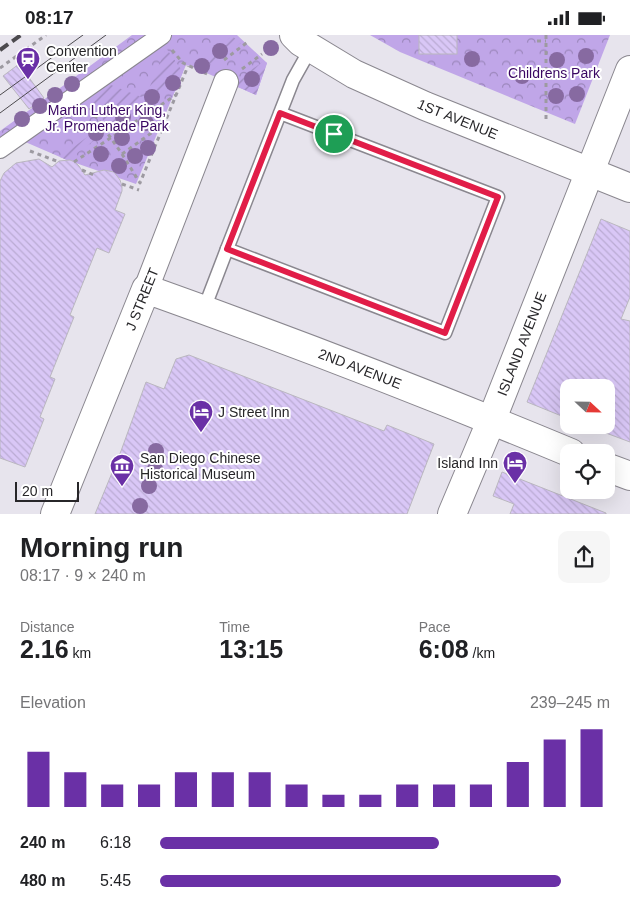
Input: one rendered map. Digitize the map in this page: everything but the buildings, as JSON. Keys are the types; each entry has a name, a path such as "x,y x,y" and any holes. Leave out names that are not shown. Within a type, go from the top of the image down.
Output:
{"street":[{"path":"0,149 162,35"},
{"name":"1ST AVENUE","path":"302,41 354,74 425,106 630,188"},
{"name":"ISLAND AVENUE","path":"452,514 492,419 630,71"},
{"name":"J STREET","path":"55,514 146,289 216,72"},
{"name":"2ND AVENUE","path":"146,289 204,309 492,419 560,448"},
{"path":"615,471 630,477"}],"lane":[{"path":"204,309 293,80 302,41"},
{"path":"227,249 445,333 498,197 280,113"}],"path":[{"path":"0,67 46,35"},
{"path":"546,35 546,121"},
{"path":"216,72 249,41"},
{"path":"537,41 546,41"},
{"path":"80,93 140,183 188,66"},
{"path":"74,162 177,95"},
{"path":"122,154 165,124"},
{"path":"82,170 94,175"},
{"path":"122,184 139,190"}],"green space":[{"name":"Martin Luther King, Jr. Promenade Park","path":"132,35 237,35 267,63 256,95 186,65 136,184 67,160 23,141 0,156 0,131"},
{"name":"Childrens Park","path":"370,35 610,35 575,124 400,52"},
{"path":"232,36 241,43 201,71 193,67"},
{"path":"166,48 183,72 178,83 150,103 146,96"},
{"path":"264,61 267,63 256,95 231,84"},
{"path":"106,83 144,98 147,104 110,130 87,96"},
{"path":"98,129 102,135 67,160 60,157"}],"tram line":[{"path":"0,95 83,35"},
{"path":"0,113 106,35"}],"railway":[{"path":"0,50 21,35"}],"place":[{"name":"Convention Center","path":"28,80"},
{"name":"J Street Inn","path":"201,433"},
{"name":"Island Inn","path":"515,484"},
{"name":"San Diego Chinese Historical Museum","path":"122,487"}],"route":[{"path":"280,113 334,134 498,197 445,333 227,249 280,113"}]}
